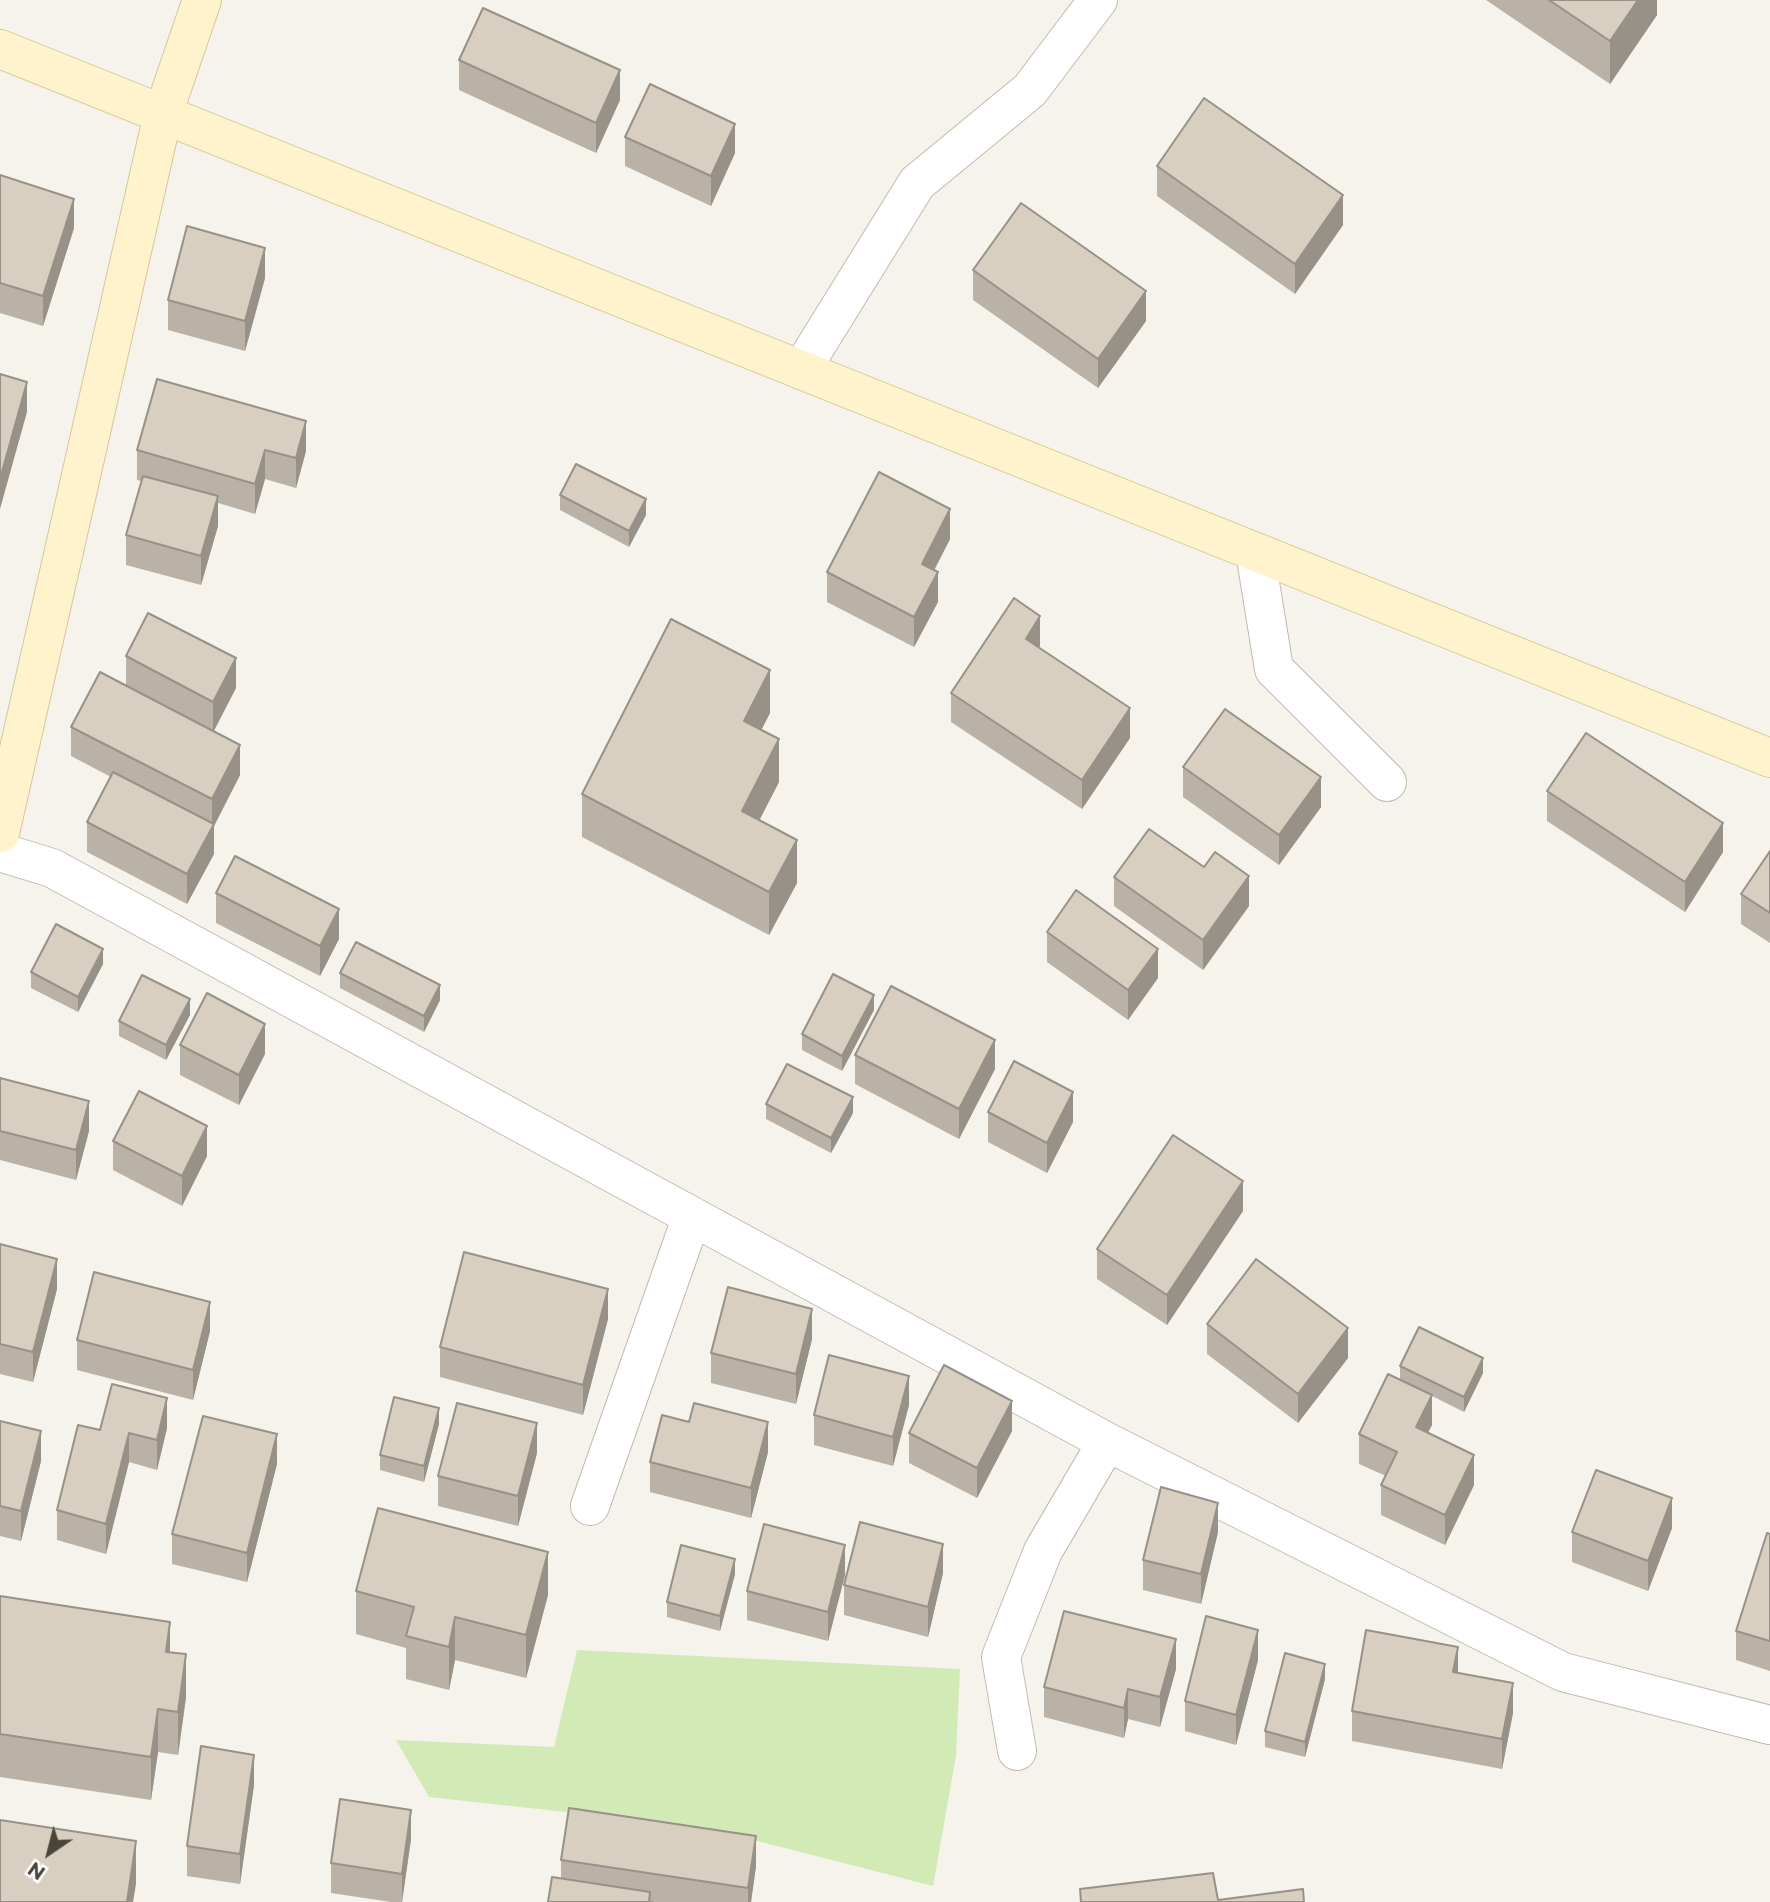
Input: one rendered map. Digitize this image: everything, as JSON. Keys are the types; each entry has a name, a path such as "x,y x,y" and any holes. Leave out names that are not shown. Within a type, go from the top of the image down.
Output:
{"street":[{"path":"0,834 163,114 202,0"},
{"path":"801,370 917,183 1030,90 1098,0"},
{"path":"0,48 1770,758"},
{"path":"1255,552 1274,669 1387,782"},
{"path":"0,852 52,868 1107,1441 1563,1672 1770,1725"},
{"path":"590,1506 692,1216"},
{"path":"1017,1751 1000,1657 1043,1551 1107,1441"}],"green space":[{"path":"577,1650 960,1669 956,1756 933,1886 703,1827 429,1797 396,1740 554,1747"}],"building":[{"path":"1549,0 1638,0 1610,41"},
{"path":"483,8 620,70 596,123 459,60"},
{"path":"650,84 735,124 711,176 625,137"},
{"path":"1204,98 1343,195 1295,264 1157,166"},
{"path":"0,175 74,199 43,296 0,283"},
{"path":"1021,203 1146,291 1098,359 973,270"},
{"path":"187,226 265,248 245,321 168,300"},
{"path":"0,374 27,382 0,479"},
{"path":"157,379 306,421 296,458 265,450 255,484 137,450"},
{"path":"576,464 646,499 629,531 560,495"},
{"path":"879,472 950,509 922,564 938,572 914,617 827,572"},
{"path":"143,476 218,496 201,556 126,535"},
{"path":"1014,598 1040,616 1026,639 1130,708 1082,780 951,693"},
{"path":"148,613 236,658 213,702 126,656"},
{"path":"671,619 770,670 744,721 779,739 742,811 797,840 769,892 582,794"},
{"path":"100,672 240,745 212,799 71,727"},
{"path":"1225,709 1321,777 1279,835 1183,767"},
{"path":"1586,733 1723,823 1685,882 1547,791"},
{"path":"113,772 214,824 187,874 87,822"},
{"path":"1149,829 1204,867 1215,852 1249,876 1203,940 1114,877"},
{"path":"1770,851 1770,913 1741,894"},
{"path":"235,856 339,909 320,946 216,893"},
{"path":"1076,890 1158,949 1128,990 1047,932"},
{"path":"56,924 103,949 78,997 31,972"},
{"path":"356,942 440,985 424,1016 340,973"},
{"path":"833,974 874,995 842,1056 802,1034"},
{"path":"142,975 190,999 166,1045 119,1021"},
{"path":"891,986 995,1040 959,1109 855,1055"},
{"path":"207,993 265,1024 239,1075 180,1045"},
{"path":"1014,1061 1073,1092 1047,1143 988,1112"},
{"path":"787,1064 853,1097 831,1138 766,1104"},
{"path":"0,1078 89,1101 76,1150 0,1131"},
{"path":"139,1091 207,1126 182,1176 113,1141"},
{"path":"1173,1135 1243,1181 1167,1295 1097,1249"},
{"path":"0,1244 57,1259 33,1352 0,1344"},
{"path":"464,1252 608,1289 583,1385 440,1347"},
{"path":"1256,1259 1348,1328 1298,1394 1207,1324"},
{"path":"94,1272 210,1302 193,1370 77,1340"},
{"path":"728,1287 812,1309 796,1374 711,1353"},
{"path":"1419,1327 1483,1358 1464,1397 1400,1366"},
{"path":"829,1355 909,1376 893,1437 814,1415"},
{"path":"944,1365 1012,1401 977,1468 909,1433"},
{"path":"1388,1374 1432,1395 1416,1427 1474,1455 1445,1515 1381,1485 1397,1452 1359,1434"},
{"path":"112,1384 167,1398 157,1440 129,1433 106,1524 57,1510 78,1425 100,1430"},
{"path":"394,1397 439,1408 424,1466 380,1455"},
{"path":"457,1403 537,1423 518,1496 438,1476"},
{"path":"694,1403 768,1422 751,1488 650,1462 662,1415 689,1422"},
{"path":"203,1416 277,1434 247,1553 172,1534"},
{"path":"0,1421 41,1431 21,1511 0,1506"},
{"path":"1596,1470 1672,1498 1648,1561 1572,1532"},
{"path":"1161,1487 1218,1503 1201,1574 1143,1560"},
{"path":"378,1508 548,1552 526,1635 455,1617 449,1647 406,1636 414,1607 356,1591"},
{"path":"860,1522 943,1544 928,1607 844,1585"},
{"path":"764,1524 845,1545 828,1612 747,1591"},
{"path":"1767,1533 1770,1534 1770,1641 1736,1631"},
{"path":"681,1545 735,1559 720,1616 667,1602"},
{"path":"0,1596 170,1622 166,1652 186,1654 178,1712 158,1709 151,1757 0,1734"},
{"path":"1064,1611 1176,1639 1160,1697 1128,1689 1124,1708 1044,1687"},
{"path":"1206,1616 1258,1630 1236,1715 1185,1701"},
{"path":"1366,1630 1458,1647 1453,1672 1513,1683 1502,1739 1352,1711"},
{"path":"1285,1653 1325,1664 1305,1742 1265,1731"},
{"path":"201,1746 254,1755 240,1854 187,1846"},
{"path":"340,1799 411,1810 402,1874 331,1863"},
{"path":"569,1808 756,1836 748,1888 561,1860"},
{"path":"0,1820 136,1841 127,1902 0,1902"},
{"path":"1213,1873 1218,1900 1303,1889 1304,1902 1081,1902 1080,1889"},
{"path":"552,1877 650,1892 649,1902 548,1902"}]}
